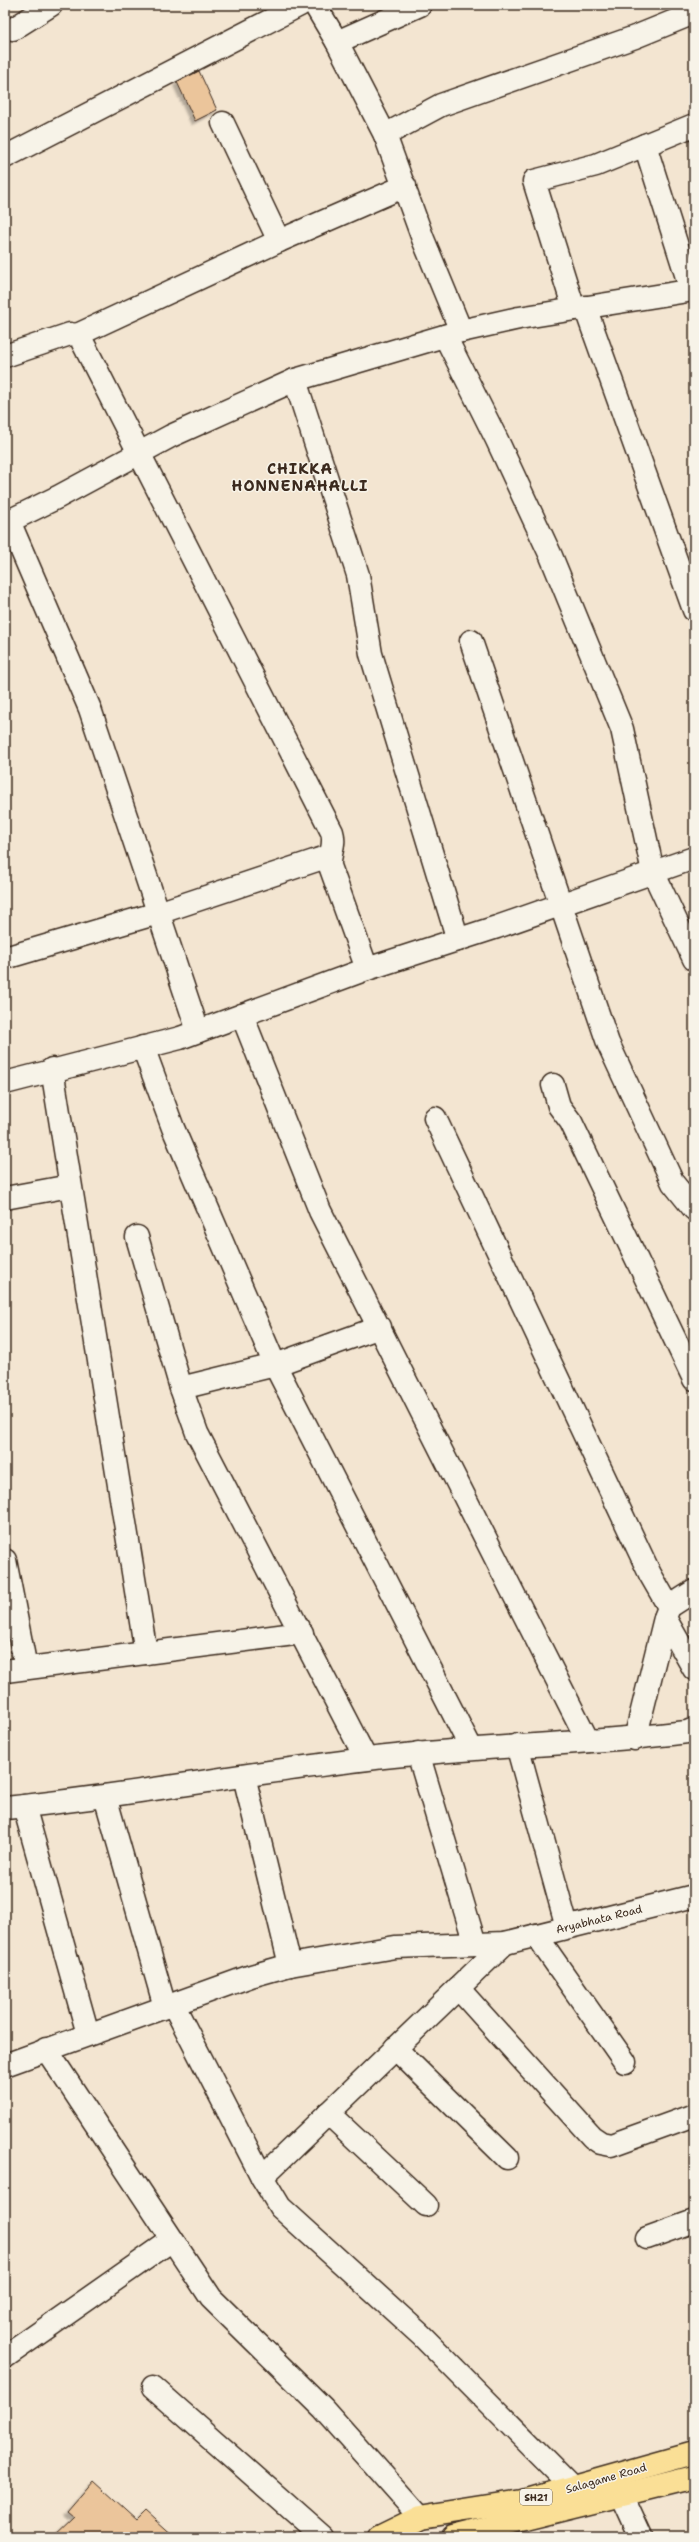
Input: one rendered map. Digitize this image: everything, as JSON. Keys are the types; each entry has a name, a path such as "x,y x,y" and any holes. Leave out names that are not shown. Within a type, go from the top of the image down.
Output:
{"main road":[{"name":"Salagame Road","path":"379,2537 420,2517 523,2501 693,2455"},
{"path":"452,2537 622,2497 694,2477"}],"street":[{"path":"13,29 51,5"},
{"path":"5,157 300,5"},
{"path":"315,5 337,42 385,135 406,186 453,334 497,440 548,549 622,729 653,872 694,959"},
{"path":"337,42 420,5"},
{"path":"385,135 441,105 635,37 694,12"},
{"path":"223,123 279,241"},
{"path":"694,125 596,165 534,181 580,308 694,610"},
{"path":"198,1031 90,709 7,522 171,436 295,380 453,334 520,318 693,290 645,145"},
{"path":"5,356 70,334 77,335 279,241 406,186"},
{"path":"77,335 140,453 332,832 334,845 329,856 330,866 367,969"},
{"path":"295,380 358,575 371,654 458,940"},
{"path":"471,641 615,1060 673,1183 682,1197 694,1209"},
{"path":"5,958 158,913 329,856"},
{"path":"5,1083 52,1069 143,1047 198,1031 367,969 458,940 694,858"},
{"path":"242,1015 320,1210 588,1741"},
{"path":"143,1047 173,1128 275,1365 471,1748"},
{"path":"52,1069 146,1653"},
{"path":"553,1085 559,1106 571,1122 694,1379"},
{"path":"435,1118 694,1669"},
{"path":"5,1198 70,1186"},
{"path":"138,1237 181,1388 197,1434 302,1633 366,1759"},
{"path":"181,1388 275,1365 380,1327"},
{"path":"5,1560 15,1670 302,1633"},
{"path":"635,1739 667,1613 694,1591"},
{"path":"88,2034 14,1807 418,1753 516,1745 635,1739 687,1732 694,1729"},
{"path":"516,1745 567,1927"},
{"path":"418,1753 475,1944"},
{"path":"244,1776 290,1965"},
{"path":"105,1796 169,2005 262,2177 280,2207 420,2335 573,2488"},
{"name":"Aryabhata Road","path":"5,2065 251,1976 290,1965 395,1947 505,1943 694,1896"},
{"path":"536,1935 624,2062"},
{"path":"262,2177 505,1943"},
{"path":"458,1988 592,2137 601,2143 611,2145 694,2114"},
{"path":"395,2048 508,2158"},
{"path":"46,2049 211,2298 323,2408 420,2517"},
{"path":"328,2113 426,2206"},
{"path":"647,2238 694,2221"},
{"path":"5,2357 172,2240"},
{"path":"153,2387 323,2537"},
{"path":"613,2477 640,2537"}],"building":[{"path":"199,71 217,110 195,121 177,82"},
{"path":"93,2480 137,2520 146,2511 175,2537 52,2537 74,2516 67,2510"}],"district":[{"name":"CHIKKA HONNENAHALLI","path":"300,478"}]}
